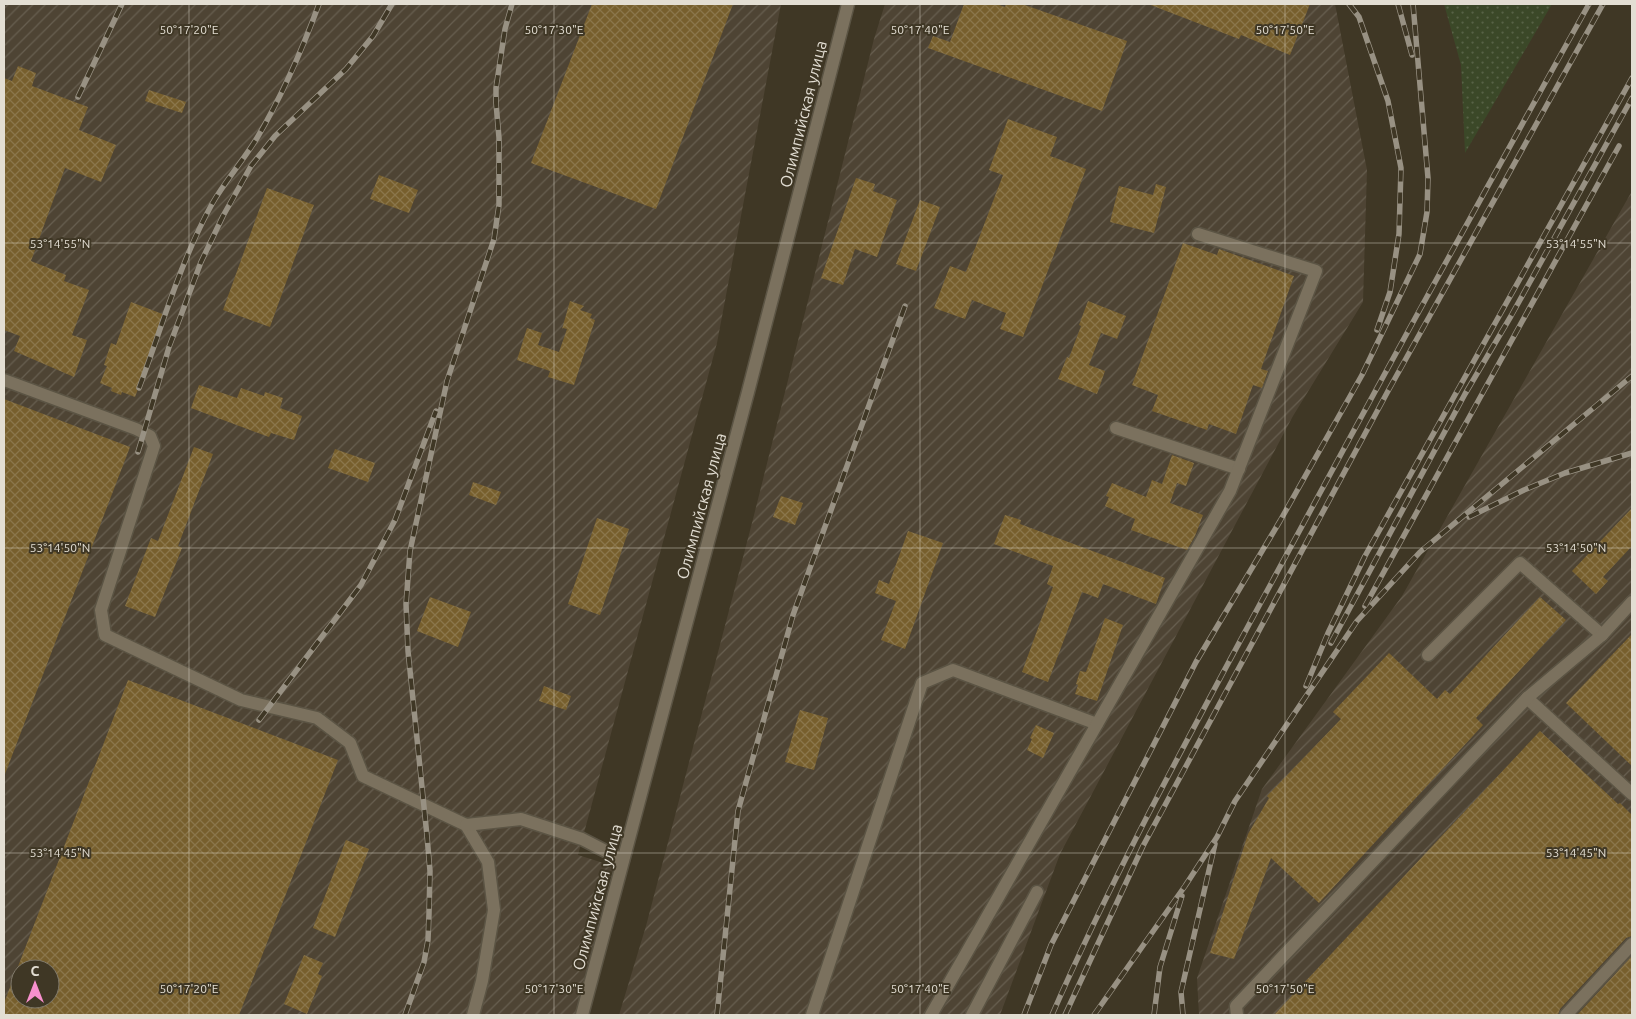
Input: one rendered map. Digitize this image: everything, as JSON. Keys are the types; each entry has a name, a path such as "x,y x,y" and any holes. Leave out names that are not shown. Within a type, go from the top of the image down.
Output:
{"street":[{"name":"Олимпийская улица","path":"582,1015 748,392 848,4"},
{"path":"931,1015 1230,491 1316,271 1198,234"},
{"path":"4,380 136,429 150,436 154,446 101,610 105,634 241,700 317,718 350,743 363,776 466,825 521,819 582,839 623,860"},
{"path":"1116,428 1239,469"},
{"path":"1428,655 1520,563 1602,634"},
{"path":"1237,1015 1236,1006 1527,698 1602,634 1632,602"},
{"path":"812,1015 922,684 953,670 1097,724"},
{"path":"1527,698 1632,794"},
{"path":"466,825 488,862 494,910 482,981 473,1015"},
{"path":"972,1015 1037,892"},
{"path":"1566,1015 1632,944"}],"shaded area":[{"path":"4,4 781,4 717,343 578,855 613,866 575,1015 4,1015"},
{"path":"885,4 1335,4 1367,170 1363,302 1293,416 1060,854 1000,1015 619,1015 646,926 752,523 874,39"},
{"path":"1632,191 1632,1015 1199,1015 1197,978 1262,789 1402,596"}],"green space":[{"path":"1444,4 1552,4 1465,153 1461,65"}],"building":[{"path":"592,4 733,4 656,209 531,163"},
{"path":"964,4 996,4 1005,7 1006,4 1022,4 1127,41 1102,111 928,48 933,36 950,42"},
{"path":"1148,4 1310,4 1290,55 1241,35 1239,39"},
{"path":"18,66 36,73 32,86 88,107 79,130 116,145 101,182 65,168 31,261 66,275 64,281 89,290 72,335 87,340 74,377 14,351 20,336 4,330 4,78 12,81"},
{"path":"149,90 186,102 182,113 145,101"},
{"path":"1008,119 1057,137 1050,156 1086,169 1023,337 1000,329 1006,313 972,300 965,319 934,308 950,266 966,272 1003,175 989,170"},
{"path":"379,175 418,190 409,213 370,199"},
{"path":"856,178 875,184 873,191 897,200 877,257 855,249 843,285 821,278"},
{"path":"1156,184 1166,187 1154,233 1110,222 1119,186 1153,195"},
{"path":"267,188 314,205 270,327 223,310"},
{"path":"920,200 940,207 916,271 896,264"},
{"path":"1183,243 1217,255 1219,249 1294,276 1261,369 1268,371 1262,388 1253,385 1236,434 1209,424 1207,430 1152,411 1158,395 1132,385"},
{"path":"570,301 584,306 580,310 592,314 590,318 595,320 574,385 548,377 550,371 517,360 527,328 542,333 538,345 559,352 567,329 562,329"},
{"path":"1088,301 1126,316 1117,339 1101,333 1089,365 1105,371 1097,394 1058,379 1067,357 1069,358"},
{"path":"131,302 165,315 135,397 122,392 121,395 111,391 112,388 100,383 107,366 104,365 111,343 116,345"},
{"path":"199,385 237,398 241,388 264,396 265,392 283,398 280,408 302,416 294,440 271,433 269,437 191,408"},
{"path":"4,399 130,447 5,774 4,774"},
{"path":"194,447 213,454 178,546 182,548 155,617 125,606 151,538 158,541"},
{"path":"335,449 375,463 368,482 328,468"},
{"path":"1172,455 1194,463 1186,486 1177,483 1170,503 1203,515 1187,550 1131,530 1135,519 1105,506 1109,497 1106,496 1112,483 1146,497 1152,480 1162,484"},
{"path":"473,482 501,492 496,505 469,495"},
{"path":"781,496 803,503 795,525 773,517"},
{"path":"1632,508 1632,546 1603,577 1608,581 1596,594 1572,571"},
{"path":"1005,515 1021,520 1020,524 1165,578 1156,604 1103,584 1098,598 1082,592 1048,682 1022,672 1053,587 1047,584 1053,566 994,544"},
{"path":"597,518 629,529 600,615 568,604"},
{"path":"908,531 943,543 905,649 881,640 896,601 875,593 879,580 889,584"},
{"path":"430,597 471,612 458,647 417,631"},
{"path":"1540,597 1566,620 1476,718 1483,725 1319,903 1271,858 1234,959 1210,953 1248,834 1269,798 1267,796 1341,719 1333,712 1389,653 1437,699 1445,690 1450,694"},
{"path":"1105,618 1123,625 1097,701 1075,694 1080,671 1086,672"},
{"path":"1632,634 1632,766 1566,703"},
{"path":"128,680 338,760 239,1015 4,1015 4,1003 10,987 10,1009 60,1009 60,959 21,959"},
{"path":"544,686 571,696 566,710 539,701"},
{"path":"800,710 828,718 814,770 785,762"},
{"path":"1036,725 1054,733 1043,758 1027,750"},
{"path":"1540,731 1632,815 1632,936 1626,938 1560,1009 1558,1015 1274,1015"},
{"path":"346,840 369,849 335,937 313,928"},
{"path":"304,955 323,963 318,974 322,976 307,1014 284,1004"},
{"path":"1632,956 1632,1015 1577,1015"}],"railway":[{"path":"78,97 122,4"},
{"path":"139,388 190,249 212,204 252,146 275,106 299,56 319,4"},
{"path":"138,452 169,347 201,262 223,216 251,166 275,136 346,69 373,36 392,4"},
{"path":"405,1015 424,962 428,940 430,871 408,651 406,604 410,551 447,381 494,239 499,205 499,138 496,88 505,29 512,4"},
{"path":"1349,4 1359,17 1388,101 1401,168 1399,234 1390,292 1377,330"},
{"path":"1398,4 1412,55"},
{"path":"1024,1015 1051,945 1196,662 1280,521 1362,375 1420,254 1427,212 1428,178 1413,4"},
{"path":"1052,1015 1125,859 1178,757 1382,378 1589,4"},
{"path":"1065,1015 1143,846 1388,391 1603,4"},
{"path":"1306,686 1328,633 1365,556 1632,78"},
{"path":"1331,643 1465,394 1511,316 1632,98"},
{"path":"1365,606 1619,146"},
{"path":"717,1015 738,811 793,615 905,306"},
{"path":"1094,1015 1185,886 1217,837 1235,801 1357,621 1420,552 1632,376"},
{"path":"259,720 361,585 395,520 436,411"},
{"path":"1469,517 1524,490 1565,473 1632,453"},
{"path":"1183,1015 1181,992 1215,844"},
{"path":"1154,1015 1160,967 1182,896"}]}
